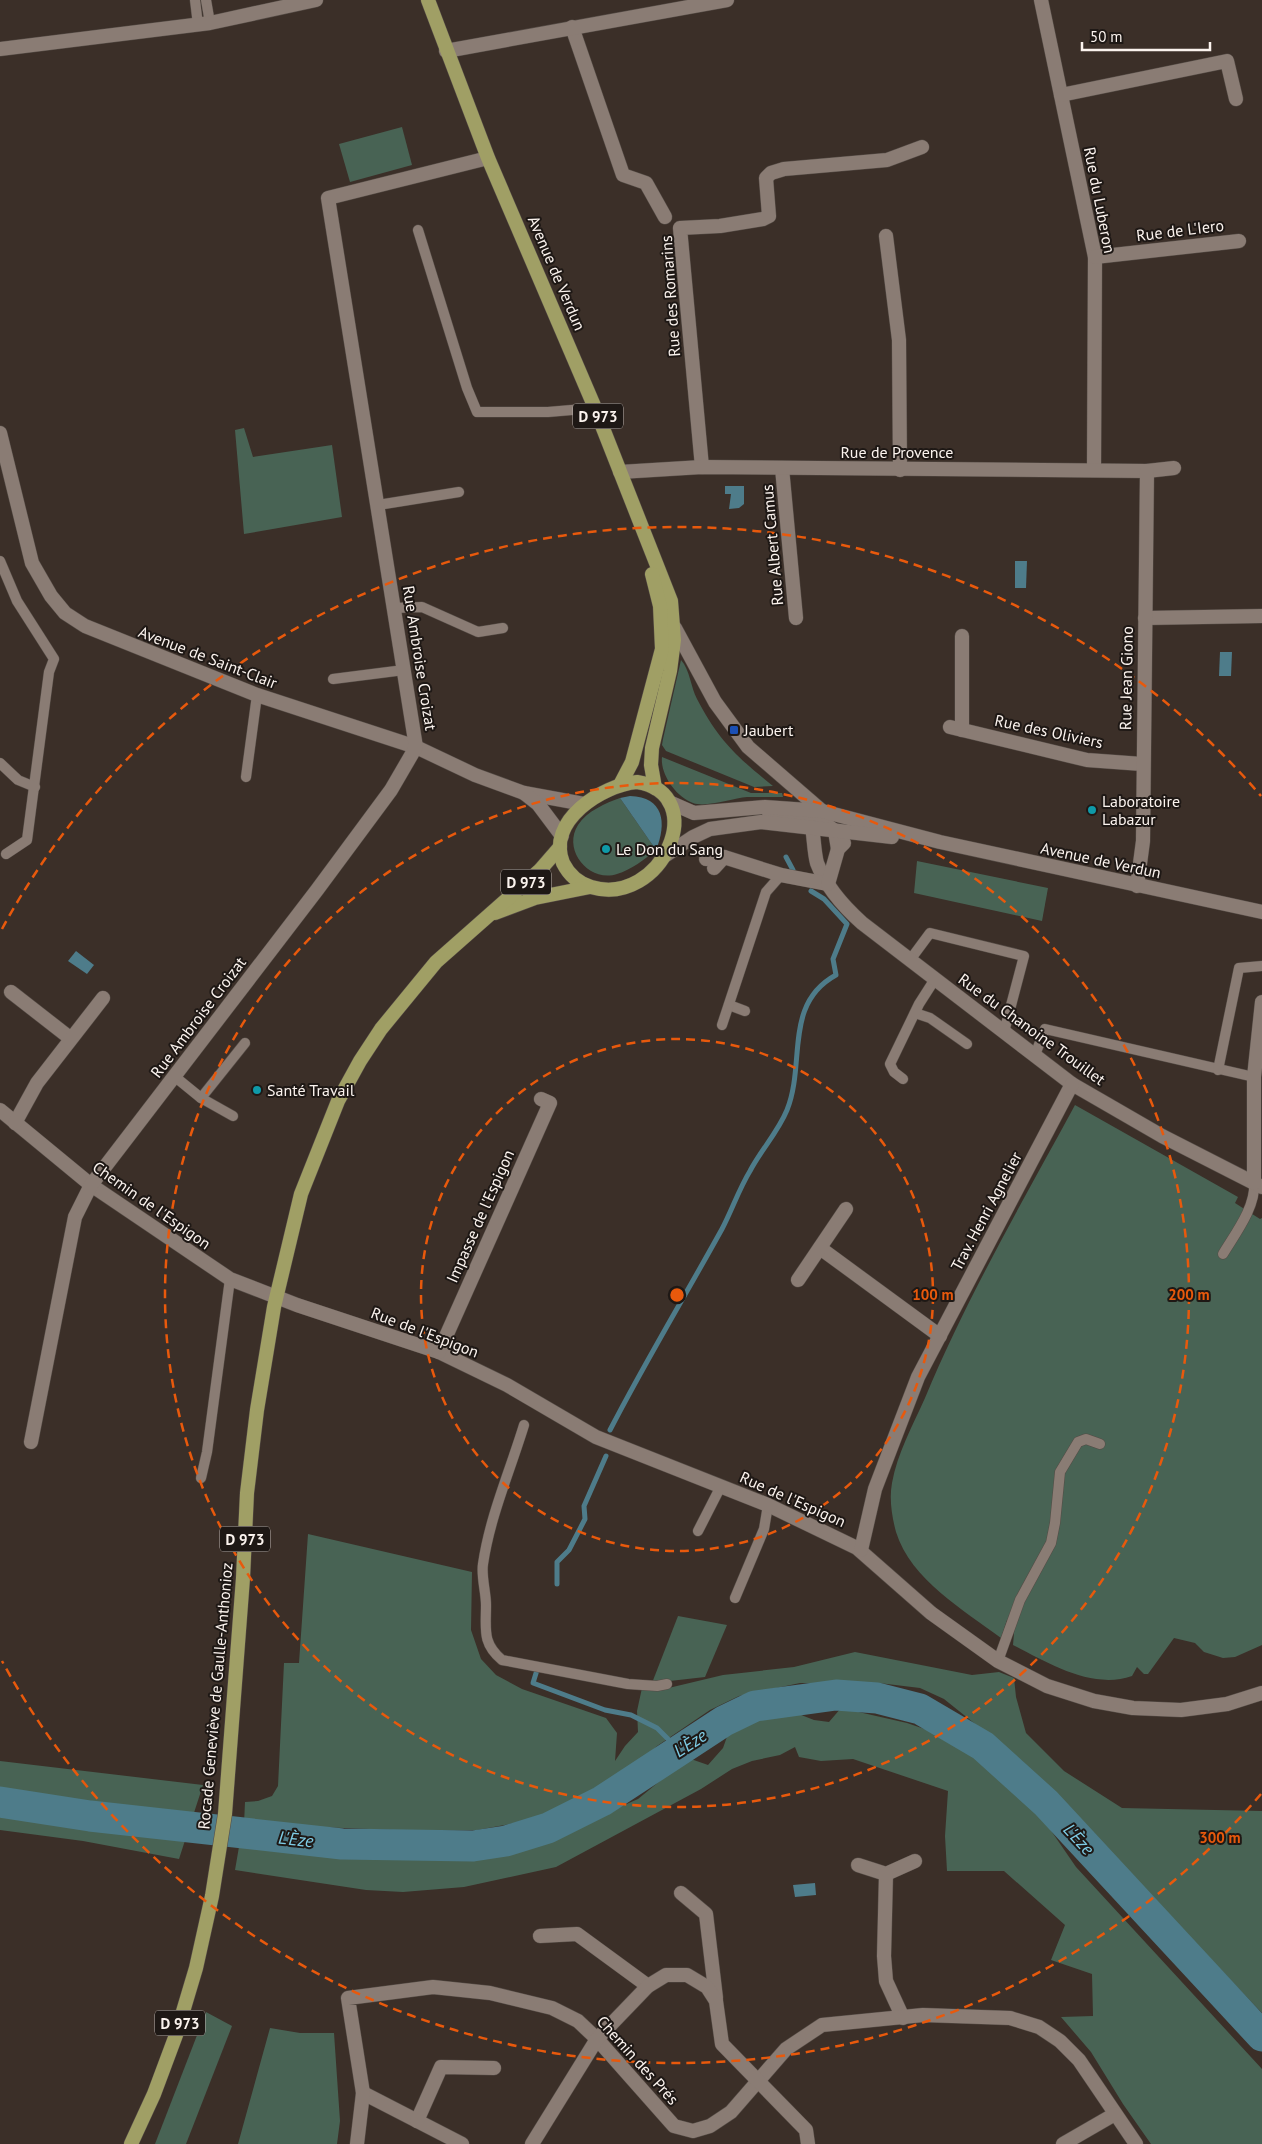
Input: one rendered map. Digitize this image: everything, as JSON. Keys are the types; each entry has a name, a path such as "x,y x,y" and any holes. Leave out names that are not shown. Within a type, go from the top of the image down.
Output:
{"main road":[{"name":"D 973","path":"428,0 446,51"},
{"name":"Avenue de Verdun","path":"446,51 488,158 595,408 671,601 675,628 670,671 652,748 651,765 655,788"},
{"name":"Avenue de Verdun","path":"621,783 632,762 662,649 660,606 634,508"},
{"path":"637,782 655,788 669,802 674,821 674,834 666,856 653,873 625,887 612,890 590,887 574,878 565,868 561,841 569,822 584,804 600,792 621,783 637,782"},
{"name":"Rocade Geneviève de Gaulle-Anthonioz","path":"131,2144 154,2094 176,2034 196,1968 212,1896 225,1814 247,1493 257,1410 276,1299 301,1194 338,1101 360,1060 409,993 458,940 490,916 510,895 540,870 561,841"},
{"name":"Rocade Geneviève de Gaulle-Anthonioz","path":"490,916 536,898 590,887"}],"street":[{"path":"0,49 204,24 316,0"},
{"path":"446,51 727,0"},
{"name":"Rue du Luberon","path":"1041,0 1095,256 1094,469"},
{"path":"572,27 624,176 646,183 665,217"},
{"path":"1061,95 1226,61 1236,99"},
{"name":"Rue des Romarins","path":"702,467 680,228 720,226 763,220 769,216 766,178 771,173 784,169 887,160 922,147"},
{"name":"Rue Ambroise Croizat","path":"31,1442 75,1217 90,1185 385,798 416,747 328,198 488,158"},
{"path":"886,236 899,340 900,470"},
{"name":"Rue de L'Iero","path":"1095,256 1239,241"},
{"name":"Avenue de Saint-Clair","path":"0,433 32,563 51,596 65,613 85,626 130,646 257,695 416,747 475,775 524,793 584,804"},
{"name":"Rue de Provence","path":"620,472 702,467 900,470 1146,470 1174,468"},
{"name":"Rue Albert Camus","path":"782,468 796,618"},
{"name":"Rue Jean Giono","path":"1136,886 1143,841 1142,764 1146,470"},
{"path":"1145,618 1262,616"},
{"path":"675,628 715,702 743,741 763,762 822,811"},
{"name":"Rue des Oliviers","path":"962,636 956,728 1087,760 1142,764"},
{"name":"Avenue de Saint-Clair","path":"524,793 538,804 561,841"},
{"name":"Avenue de Verdun","path":"669,802 694,813 740,808 786,807 822,811 933,840 1136,886 1262,912"},
{"path":"740,808 820,820 835,831 838,850"},
{"name":"Avenue de Verdun","path":"666,856 693,837 728,825 761,822 933,840"},
{"name":"Rue du Chanoine Trouillet","path":"812,827 817,862 828,884 847,910 1072,1084 1162,1136 1258,1185"},
{"path":"710,863 724,857 781,875 828,884 838,850 852,833"},
{"path":"11,992 70,1038"},
{"path":"15,1123 37,1083 70,1038 103,998"},
{"path":"1258,1185 1254,1077 1262,1002"},
{"name":"Trav. Henri Agnelier","path":"861,1550 875,1489 918,1377 1072,1084"},
{"name":"Impasse de l'Espigon","path":"439,1352 550,1103 541,1099"},
{"name":"Chemin de l'Espigon","path":"0,1110 90,1185 230,1279 297,1305"},
{"path":"798,1280 846,1209"},
{"path":"820,1248 940,1336"},
{"name":"Rue de l'Espigon","path":"297,1305 439,1352 507,1386 596,1437 768,1505 861,1550 931,1613 998,1661 1047,1686 1094,1701 1133,1708 1181,1710 1227,1704 1262,1693"},
{"path":"858,1865 886,1874 915,1861"},
{"path":"886,1874 884,1956 886,1981 903,2018"},
{"path":"681,1893 706,1914 722,2044 806,2130 808,2144"},
{"path":"540,1936 577,1934 648,1986"},
{"path":"532,2144 597,2039 648,1986 666,1975 686,1975 707,1987 716,2001"},
{"name":"Chemin des Prés","path":"363,2092 348,1998 434,1987 490,1993 552,2008 578,2021 597,2039 674,2126 693,2131 710,2126 732,2112 786,2049 822,2025 923,2015 1010,2018 1039,2027 1060,2041 1078,2060 1136,2144"},
{"path":"417,2121 441,2067 494,2068"},
{"path":"357,2144 363,2092 462,2144"},
{"path":"1062,2144 1115,2114"}],"lane":[{"path":"195,0 204,24"},
{"path":"204,24 206,0"},
{"path":"418,230 467,388 477,412 548,412 595,408"},
{"path":"378,505 459,492"},
{"path":"0,561 17,601 54,658 49,672 27,840 6,854"},
{"path":"394,608 422,607 478,632 503,628"},
{"path":"333,679 404,670"},
{"path":"246,778 257,695"},
{"path":"0,762 18,780 35,787"},
{"path":"722,1025 766,892 781,875"},
{"path":"910,960 930,934 1024,956 1004,1032"},
{"path":"1218,1070 1239,968 1262,966"},
{"path":"903,1079 894,1072 890,1064 915,1013 935,979"},
{"path":"729,1005 745,1011"},
{"path":"915,1013 930,1018 967,1044"},
{"path":"1035,1055 1045,1030 1254,1077"},
{"path":"201,1098 245,1043"},
{"path":"174,1076 201,1098 234,1116"},
{"path":"1223,1254 1244,1217 1258,1185"},
{"path":"201,1478 208,1452 230,1279"},
{"path":"524,1425 491,1525 482,1566 486,1590 487,1641 491,1651 502,1660 628,1684 657,1686 667,1684"},
{"path":"998,1661 1020,1600 1051,1544 1060,1472 1078,1442 1086,1439 1100,1444"},
{"path":"698,1531 721,1486"},
{"path":"735,1598 764,1529 768,1505"}],"green space":[{"path":"402,127 412,165 350,182 339,144"},
{"path":"244,428 253,457 332,445 342,517 244,534 235,430"},
{"path":"681,660 697,699 721,737 739,757 773,786 754,787 666,751 662,745"},
{"path":"662,757 751,793 782,793 783,797 747,797 712,804 693,803 681,796 670,784 664,771"},
{"path":"620,798 656,850 627,870 607,876 597,874 588,869 576,854 573,844 574,835 578,825 586,816 603,805"},
{"path":"917,861 1048,888 1042,921 914,893"},
{"path":"1075,1105 1238,1197 1235,1203 1260,1219 1262,1218 1262,1645 1235,1657 1223,1658 1204,1652 1195,1643 1174,1638 1148,1674 1144,1674 1137,1667 1132,1676 1101,1680 1055,1666 1013,1645 1015,1621 1007,1620 1001,1638 955,1605 926,1579 903,1549 896,1532 891,1502 894,1472 941,1360 996,1250"},
{"path":"308,1534 472,1572 471,1630 481,1659 496,1675 522,1689 606,1718 617,1733 615,1761 638,1732 637,1711 642,1688 656,1691 723,1675 794,1667 855,1652 972,1675 999,1672 1014,1678 1016,1697 1026,1733 1064,1771 1122,1808 1262,1811 1262,2013 1024,1763 944,1699 920,1688 879,1683 800,1683 739,1696 710,1710 657,1746 604,1795 580,1807 537,1819 477,1830 420,1831 244,1824 245,1802 258,1801 272,1796 278,1786 284,1663 299,1663"},
{"path":"678,1616 727,1625 705,1677 652,1683"},
{"path":"841,1708 907,1723 942,1735 984,1759 1043,1819 1076,1867 1262,2069 1262,2144 1151,2144 1123,2104 1091,2052 1061,2017 1093,2016 1092,1974 1051,1960 1065,1925 1004,1871 947,1871 945,1836 948,1791 853,1759 821,1761 799,1757 795,1747 780,1755 752,1761 732,1769 701,1789 556,1867 464,1887 403,1892 366,1890 235,1870 240,1841 427,1856 492,1853 561,1833 638,1799 688,1758 708,1765 723,1748 729,1731 756,1714 791,1711 814,1720 829,1722"},
{"path":"0,1761 203,1785 179,1859 83,1841 0,1830"},
{"path":"206,2012 232,2026 186,2144 155,2144"},
{"path":"270,2028 300,2033 334,2033 340,2121 337,2144 238,2144"}],"water":[{"path":"725,486 744,486 744,504 739,508 729,509 731,494 725,494"},
{"path":"1015,561 1027,561 1026,588 1015,588"},
{"path":"1220,652 1232,652 1231,676 1219,676"},
{"path":"630,796 650,801 660,813 662,821 656,850 620,798"},
{"path":"76,951 94,965 87,974 68,961"},
{"path":"815,1883 816,1895 795,1897 793,1885"}],"waterway":[{"path":"786,857 793,870"},
{"path":"610,1430 722,1229 754,1163 779,1126 787,1110 792,1092 802,1018 809,1002 819,987 836,975 833,959 847,924 824,899 811,891"},
{"path":"557,1584 557,1562 569,1550 585,1519 584,1506 606,1456"},
{"path":"537,1670 533,1683 605,1710 631,1715 657,1728 679,1750"},
{"name":"L'Èze","path":"0,1802 90,1816 342,1844 473,1846 506,1841 548,1828 602,1801 724,1721 755,1706 836,1695 877,1698 920,1709 983,1746 1046,1803 1262,2036"}],"place":[{"name":"Jaubert","path":"734,730"},
{"name":"Laboratoire Labazur","path":"1092,810"},
{"name":"Le Don du Sang","path":"606,849"},
{"name":"Santé Travail","path":"257,1090"}]}
